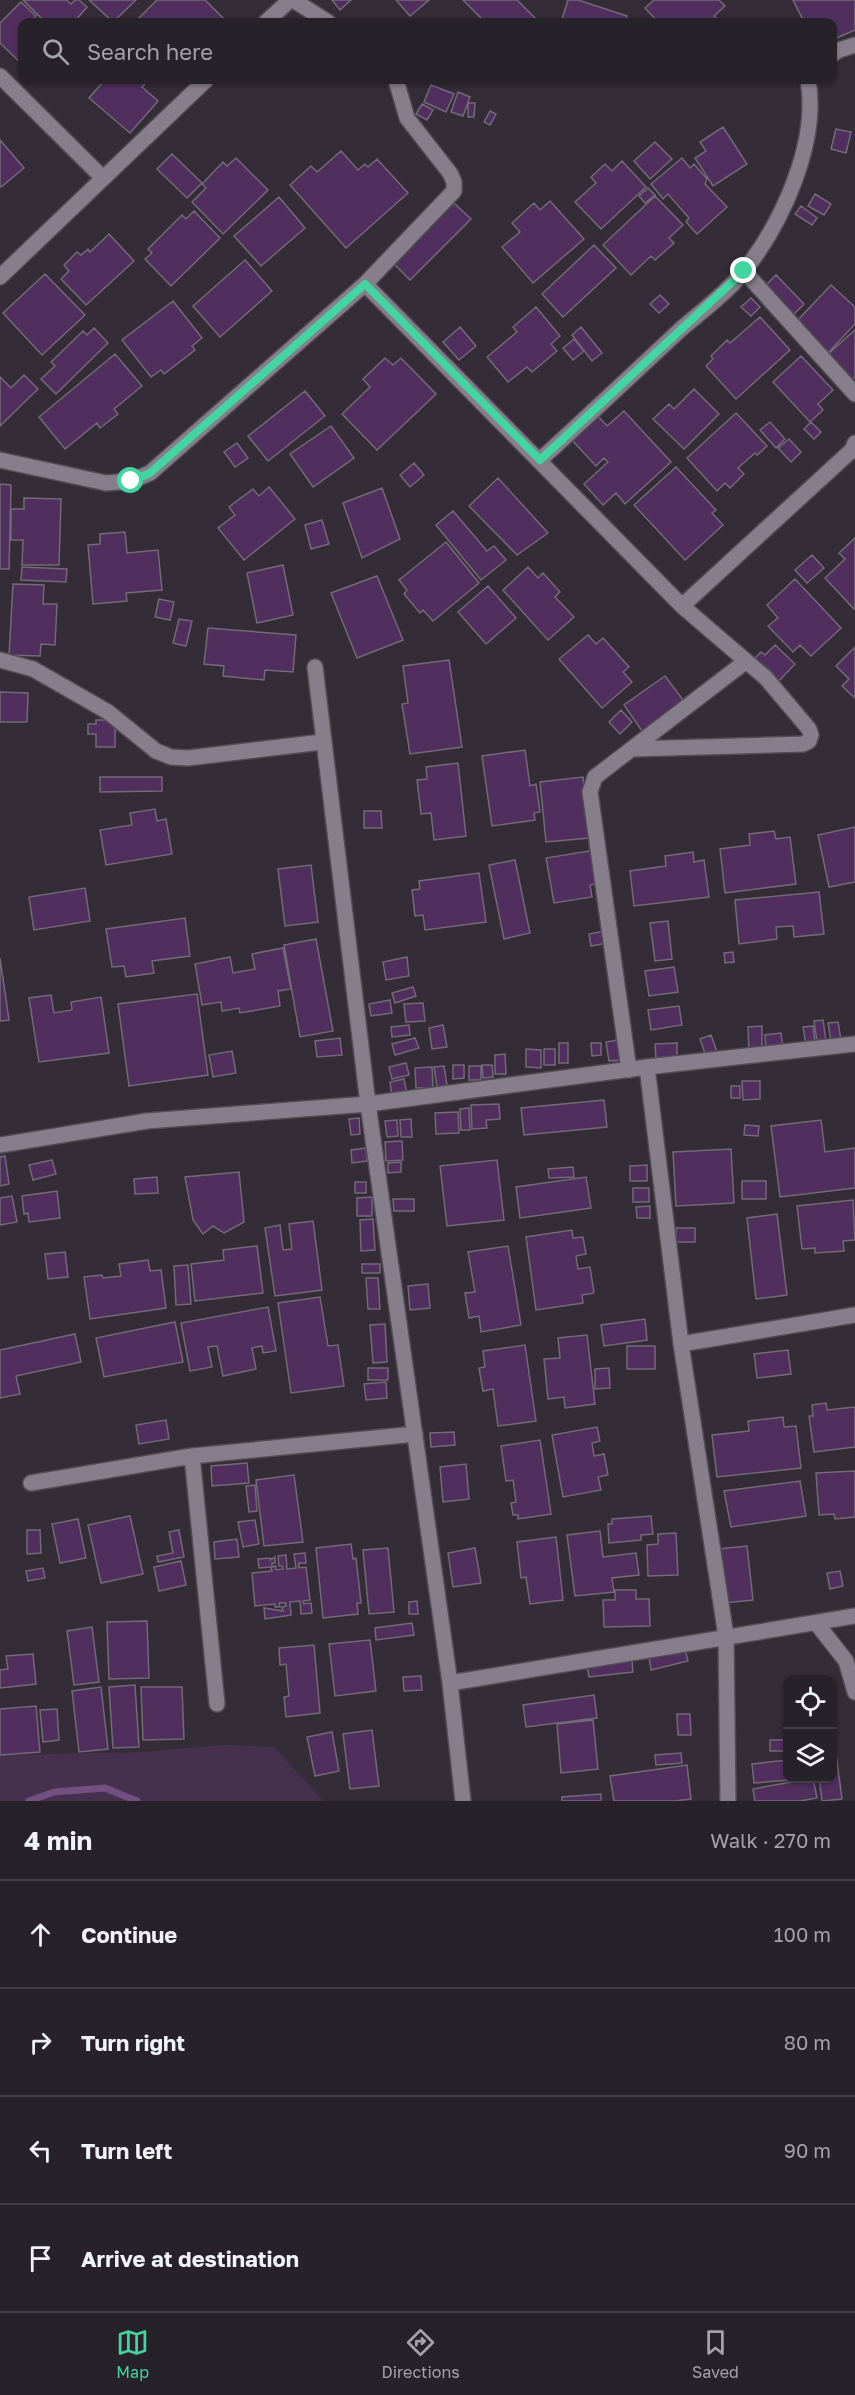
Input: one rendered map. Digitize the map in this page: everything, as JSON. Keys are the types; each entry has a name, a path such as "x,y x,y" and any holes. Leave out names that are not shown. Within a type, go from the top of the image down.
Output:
{"street":[{"path":"271,18 291,0 321,18"},
{"path":"837,51 855,45"},
{"path":"0,76 103,178"},
{"path":"0,277 202,84"},
{"path":"0,460 106,483 131,481 150,473 365,284 454,191 454,182 450,173 406,118 397,84"},
{"path":"540,460 744,271 774,223 800,167 811,119 809,84"},
{"path":"744,271 855,394"},
{"path":"365,284 682,606 766,678 809,729 811,735 809,741 803,744 632,749"},
{"path":"682,606 854,449"},
{"path":"0,660 33,669 108,712 156,751 171,757 188,758 322,742"},
{"path":"629,1070 590,792 595,777 745,662"},
{"path":"315,668 322,742 368,1104 450,1683 463,1801"},
{"path":"0,1145 147,1121 368,1104 647,1067 855,1044"},
{"path":"647,1067 681,1344 726,1636 728,1801"},
{"path":"681,1344 855,1315"},
{"path":"31,1483 192,1456 415,1434"},
{"path":"192,1456 217,1704"},
{"path":"450,1683 855,1616"},
{"path":"817,1624 846,1661 855,1692"}],"shaded area":[{"path":"225,1745 274,1747 324,1801 0,1801 0,1755 141,1752"}],"building":[{"path":"23,0 66,0 71,4 79,0 87,7 77,18 41,18"},
{"path":"89,0 136,0 117,18 109,18"},
{"path":"157,0 205,0 223,18 139,18"},
{"path":"332,0 351,0 340,10"},
{"path":"396,0 429,0 410,16"},
{"path":"463,0 517,0 535,18 481,18"},
{"path":"568,0 578,0 627,16 626,18 562,18"},
{"path":"654,0 719,0 725,6 714,16 716,18 654,18 645,8"},
{"path":"793,0 855,0 855,30 837,38 837,18 802,18"},
{"path":"21,2 36,16 18,18 18,60 0,43 0,23"},
{"path":"101,84 145,84 142,87 158,101 130,133 89,98"},
{"path":"431,85 454,94 446,112 424,102"},
{"path":"458,92 470,97 463,116 451,112"},
{"path":"468,103 475,103 474,117 468,117"},
{"path":"422,104 433,110 427,120 416,114"},
{"path":"490,111 496,114 490,125 484,122"},
{"path":"723,127 747,164 713,186 695,158 706,151 700,142"},
{"path":"836,129 851,132 846,153 831,149"},
{"path":"0,140 24,168 1,187 0,186"},
{"path":"655,142 672,159 650,179 634,161"},
{"path":"341,151 358,170 365,164 368,167 377,159 408,193 346,248 290,185 311,166 317,172"},
{"path":"172,154 202,183 187,198 157,169"},
{"path":"236,158 268,190 223,234 192,202 206,188 202,184 223,162 227,166"},
{"path":"682,158 690,168 694,164 707,179 705,184 727,207 697,234 686,222 689,218 668,194 663,199 651,184"},
{"path":"622,161 646,187 601,229 575,202 596,183 591,177 605,164 612,171"},
{"path":"648,188 655,195 645,203 639,196"},
{"path":"815,194 831,204 824,215 808,206"},
{"path":"655,196 683,225 669,238 674,243 655,260 651,256 631,275 603,245"},
{"path":"279,197 305,228 261,266 234,236"},
{"path":"550,201 584,239 533,283 502,247 520,232 512,223 534,203 540,210"},
{"path":"454,203 471,219 410,280 393,263"},
{"path":"801,206 817,218 812,225 795,214"},
{"path":"194,211 220,238 171,286 145,259 152,253 148,249 182,215 186,219"},
{"path":"109,234 134,261 86,305 61,279 69,271 64,265 77,252 81,255 88,249 90,252"},
{"path":"594,245 616,268 563,317 542,294"},
{"path":"245,260 272,291 220,337 193,306"},
{"path":"45,274 85,315 42,355 3,313"},
{"path":"776,275 804,304 793,315 764,287"},
{"path":"831,285 855,307 855,324 829,352 796,322"},
{"path":"660,295 669,304 659,313 650,304"},
{"path":"751,298 760,307 751,316 741,307"},
{"path":"173,301 202,338 192,346 195,350 164,374 161,370 151,377 122,340"},
{"path":"536,307 560,336 551,344 557,351 532,372 527,367 508,382 487,357 517,332 513,327"},
{"path":"760,317 790,350 736,399 706,366 713,359 711,356 727,340 730,343"},
{"path":"460,327 476,346 459,360 443,342"},
{"path":"581,327 602,353 592,361 572,335"},
{"path":"94,328 108,343 56,394 41,379 55,366 51,362 83,331 87,335"},
{"path":"855,330 855,377 852,380 828,354"},
{"path":"574,339 584,351 573,360 563,348"},
{"path":"115,354 142,386 114,409 118,414 100,428 97,423 65,449 39,417"},
{"path":"801,356 833,390 818,404 823,410 810,422 773,382"},
{"path":"385,358 393,365 401,358 436,394 377,450 342,414 370,387 363,379"},
{"path":"24,375 38,389 0,426 0,377 11,388"},
{"path":"694,389 719,414 684,449 653,419 669,404 674,409"},
{"path":"305,391 325,416 268,461 248,436"},
{"path":"624,411 671,462 625,504 616,493 603,505 584,484 608,462 604,458 596,466 571,439 597,415 607,426"},
{"path":"736,413 767,446 738,468 744,474 730,488 725,483 717,491 687,458"},
{"path":"770,422 785,439 776,448 760,430"},
{"path":"811,422 821,432 814,439 804,429"},
{"path":"331,426 354,458 313,487 290,454"},
{"path":"789,439 801,452 791,462 778,448"},
{"path":"237,443 248,458 235,467 224,452"},
{"path":"414,463 424,475 410,487 400,475"},
{"path":"676,467 716,510 712,513 723,525 685,560 634,505"},
{"path":"498,478 548,533 517,555 469,506"},
{"path":"0,484 11,485 9,569 0,569"},
{"path":"269,487 295,519 244,560 218,528 235,515 229,507 253,489 259,496"},
{"path":"382,488 400,539 362,558 343,503"},
{"path":"24,498 61,499 59,565 22,565 23,540 11,540 11,509 24,509"},
{"path":"453,511 487,551 494,546 506,560 481,580 436,525"},
{"path":"322,520 329,544 311,549 305,525"},
{"path":"125,532 127,553 158,550 162,590 126,593 127,601 93,604 88,545 100,544 100,534"},
{"path":"855,538 854,609 825,578 845,559 839,553"},
{"path":"446,542 479,583 433,621 423,610 420,613 404,594 407,590 399,580"},
{"path":"812,555 824,568 807,583 795,570"},
{"path":"283,565 293,615 257,623 247,573"},
{"path":"22,567 67,569 66,582 21,580"},
{"path":"528,567 538,578 543,573 560,592 555,597 574,617 548,640 503,590"},
{"path":"377,576 403,640 357,658 331,593"},
{"path":"795,579 841,628 811,656 800,645 793,652 768,626 778,618 767,605"},
{"path":"13,584 44,585 43,604 57,604 55,645 41,644 40,656 9,655"},
{"path":"488,586 516,618 486,644 458,612"},
{"path":"159,599 174,602 170,620 155,617"},
{"path":"179,619 192,621 186,646 173,643"},
{"path":"208,628 296,635 293,672 265,670 264,680 223,676 224,666 204,664"},
{"path":"588,635 596,644 603,638 629,667 623,672 632,682 602,708 559,659"},
{"path":"775,645 795,664 777,683 753,660 761,652 765,655"},
{"path":"855,647 855,698 842,686 849,679 836,666"},
{"path":"449,660 462,747 410,754 402,704 408,703 403,666"},
{"path":"665,676 684,701 642,731 624,705"},
{"path":"0,692 28,693 27,722 0,722"},
{"path":"621,710 632,722 620,734 609,722"},
{"path":"96,720 115,720 115,747 96,747 96,734 88,734 88,724 96,724"},
{"path":"525,750 530,786 536,784 540,812 534,813 535,820 492,826 482,756"},
{"path":"458,763 466,836 434,840 431,813 421,814 417,780 427,779 426,767"},
{"path":"100,777 162,777 162,791 100,792"},
{"path":"583,777 589,838 546,842 540,782"},
{"path":"155,809 157,821 166,819 172,854 106,865 100,830 132,825 130,813"},
{"path":"364,811 381,811 382,828 364,828"},
{"path":"855,827 855,882 829,887 818,835"},
{"path":"774,831 776,839 790,837 796,884 725,893 720,849 750,845 749,834"},
{"path":"595,850 601,883 590,885 592,897 554,903 546,858"},
{"path":"693,852 694,862 704,860 709,897 634,906 630,871 666,866 665,856"},
{"path":"515,860 530,933 504,939 489,865"},
{"path":"311,865 318,922 285,926 278,869"},
{"path":"479,873 486,922 425,930 423,915 415,916 412,890 420,889 419,881"},
{"path":"85,888 90,921 34,930 29,897"},
{"path":"819,892 824,934 794,937 793,926 776,927 777,939 739,944 735,900"},
{"path":"185,918 190,956 152,961 154,973 126,977 124,966 112,967 106,929"},
{"path":"668,921 672,959 655,961 650,923"},
{"path":"605,931 607,943 591,946 589,934"},
{"path":"316,939 333,1031 300,1037 284,945"},
{"path":"283,948 291,989 278,991 280,1006 240,1013 239,1008 222,1011 221,1002 202,1005 195,964 230,957 233,973 255,969 252,954"},
{"path":"733,952 734,962 725,963 724,953"},
{"path":"407,957 409,976 386,980 383,962"},
{"path":"0,958 9,1020 0,1021"},
{"path":"674,967 678,992 649,996 645,971"},
{"path":"413,987 416,996 395,1003 392,993"},
{"path":"197,994 208,1075 129,1086 118,1004"},
{"path":"51,995 54,1013 72,1010 71,1002 101,997 109,1053 39,1062 29,998"},
{"path":"390,1000 392,1013 371,1016 369,1004"},
{"path":"423,1003 425,1021 406,1022 404,1004"},
{"path":"679,1006 682,1025 651,1030 648,1010"},
{"path":"823,1020 826,1041 817,1042 814,1021"},
{"path":"838,1022 841,1040 831,1041 828,1023"},
{"path":"409,1025 410,1035 392,1037 391,1027"},
{"path":"443,1025 447,1047 432,1049 429,1028"},
{"path":"762,1026 762,1051 749,1051 748,1027"},
{"path":"813,1026 815,1043 806,1045 803,1027"},
{"path":"781,1033 783,1049 766,1050 765,1035"},
{"path":"711,1035 717,1052 706,1056 700,1039"},
{"path":"340,1038 342,1055 317,1057 315,1041"},
{"path":"415,1038 419,1048 395,1055 392,1044"},
{"path":"617,1040 621,1060 609,1061 606,1042"},
{"path":"559,1043 568,1043 568,1063 559,1063"},
{"path":"591,1043 601,1043 601,1055 592,1056"},
{"path":"677,1043 677,1059 656,1060 655,1044"},
{"path":"526,1049 541,1050 541,1068 526,1067"},
{"path":"544,1049 555,1049 555,1065 544,1065"},
{"path":"232,1051 236,1073 213,1077 209,1055"},
{"path":"505,1054 506,1074 495,1074 495,1055"},
{"path":"406,1063 409,1075 392,1079 389,1067"},
{"path":"453,1065 464,1065 464,1078 453,1079"},
{"path":"482,1065 492,1065 493,1077 483,1078"},
{"path":"444,1066 447,1085 437,1087 434,1067"},
{"path":"469,1066 481,1066 481,1080 469,1080"},
{"path":"432,1067 433,1088 416,1088 415,1068"},
{"path":"404,1079 407,1095 392,1097 390,1082"},
{"path":"742,1081 760,1081 760,1099 743,1100"},
{"path":"731,1086 740,1086 740,1098 731,1098"},
{"path":"604,1100 607,1127 524,1135 521,1108"},
{"path":"499,1104 500,1119 486,1120 487,1128 472,1129 471,1105"},
{"path":"469,1108 470,1130 461,1130 460,1109"},
{"path":"458,1112 459,1133 436,1134 435,1113"},
{"path":"359,1118 360,1134 351,1135 349,1119"},
{"path":"411,1119 412,1137 401,1137 400,1120"},
{"path":"397,1120 398,1136 387,1137 385,1121"},
{"path":"821,1120 825,1152 855,1148 855,1188 780,1197 771,1126"},
{"path":"745,1125 759,1126 758,1136 744,1135"},
{"path":"402,1141 403,1160 386,1161 385,1142"},
{"path":"366,1148 367,1161 352,1163 351,1150"},
{"path":"731,1149 734,1203 676,1206 673,1152"},
{"path":"5,1156 9,1184 0,1186 0,1157"},
{"path":"52,1160 56,1174 33,1180 29,1165"},
{"path":"497,1160 504,1220 447,1226 440,1166"},
{"path":"401,1162 401,1172 388,1173 388,1163"},
{"path":"647,1165 647,1181 630,1181 630,1166"},
{"path":"573,1167 574,1177 549,1178 548,1169"},
{"path":"239,1172 244,1222 224,1233 213,1226 203,1234 193,1220 185,1177"},
{"path":"157,1177 158,1193 135,1194 134,1179"},
{"path":"586,1177 591,1208 520,1218 516,1187"},
{"path":"742,1181 766,1181 766,1199 742,1199"},
{"path":"355,1182 366,1182 366,1193 355,1193"},
{"path":"633,1188 649,1188 649,1202 633,1202"},
{"path":"57,1191 60,1218 29,1222 28,1213 24,1214 22,1196"},
{"path":"12,1196 17,1222 0,1225 0,1198"},
{"path":"372,1197 372,1216 357,1216 357,1198"},
{"path":"393,1199 414,1199 414,1211 394,1211"},
{"path":"853,1200 855,1240 843,1241 844,1251 815,1253 815,1248 802,1249 797,1206"},
{"path":"650,1206 650,1218 637,1218 636,1207"},
{"path":"777,1214 787,1295 756,1299 747,1218"},
{"path":"373,1219 375,1250 361,1251 360,1220"},
{"path":"313,1221 322,1290 275,1296 265,1228 280,1225 283,1250 292,1249 289,1224"},
{"path":"676,1228 695,1228 695,1242 676,1242"},
{"path":"572,1230 573,1238 583,1237 586,1254 576,1256 578,1269 590,1267 594,1293 582,1295 583,1303 536,1310 526,1237"},
{"path":"257,1246 263,1293 195,1301 191,1264 224,1260 223,1250"},
{"path":"508,1246 521,1325 481,1332 479,1316 469,1318 465,1293 475,1292 468,1252"},
{"path":"65,1252 68,1277 48,1279 45,1254"},
{"path":"148,1260 150,1271 161,1270 166,1308 90,1319 84,1277 121,1276 119,1264"},
{"path":"362,1264 380,1264 380,1273 362,1273"},
{"path":"188,1265 191,1304 176,1305 174,1266"},
{"path":"366,1278 378,1278 380,1309 368,1309"},
{"path":"428,1284 430,1308 410,1310 408,1286"},
{"path":"320,1297 328,1346 338,1345 344,1386 291,1393 278,1303"},
{"path":"268,1307 276,1351 263,1353 262,1346 252,1348 256,1369 223,1376 217,1346 208,1347 212,1367 190,1371 181,1323"},
{"path":"645,1319 647,1340 604,1346 601,1325"},
{"path":"175,1322 183,1362 104,1377 96,1338"},
{"path":"385,1324 387,1362 373,1363 370,1325"},
{"path":"75,1334 81,1362 16,1376 20,1394 0,1398 0,1350"},
{"path":"587,1335 595,1404 565,1408 564,1397 548,1399 544,1359 560,1358 558,1338"},
{"path":"525,1345 536,1421 498,1426 493,1389 483,1391 479,1368 485,1367 483,1351"},
{"path":"627,1346 655,1346 655,1369 627,1369"},
{"path":"788,1350 791,1374 757,1378 754,1354"},
{"path":"368,1368 388,1368 388,1380 368,1380"},
{"path":"609,1368 610,1388 595,1389 595,1369"},
{"path":"386,1382 387,1398 366,1400 364,1384"},
{"path":"826,1403 827,1410 855,1407 855,1447 814,1452 809,1416 813,1416 812,1405"},
{"path":"783,1417 784,1427 796,1426 801,1468 717,1477 712,1435 749,1431 748,1421"},
{"path":"166,1420 169,1439 139,1444 136,1425"},
{"path":"597,1427 600,1441 592,1443 594,1456 604,1454 608,1475 598,1477 601,1490 563,1497 552,1435"},
{"path":"454,1432 455,1445 431,1447 430,1433"},
{"path":"540,1440 551,1514 518,1519 518,1515 513,1515 511,1503 516,1502 513,1480 506,1481 501,1446"},
{"path":"247,1463 249,1483 212,1486 211,1466"},
{"path":"466,1464 469,1499 443,1502 440,1467"},
{"path":"855,1471 855,1517 835,1519 834,1514 819,1515 816,1473"},
{"path":"294,1475 303,1542 264,1546 256,1480"},
{"path":"800,1481 806,1516 731,1527 724,1491"},
{"path":"255,1485 257,1511 249,1512 246,1486"},
{"path":"130,1516 143,1574 101,1583 88,1525"},
{"path":"651,1516 653,1534 641,1535 641,1540 609,1543 608,1524 612,1524 612,1519"},
{"path":"78,1519 86,1558 60,1563 52,1524"},
{"path":"255,1520 259,1544 243,1547 238,1522"},
{"path":"27,1530 40,1530 41,1553 27,1554"},
{"path":"179,1530 184,1557 158,1562 157,1556 173,1553 169,1532"},
{"path":"600,1531 603,1557 636,1553 639,1575 612,1578 614,1592 575,1596 567,1535"},
{"path":"676,1533 678,1575 648,1576 647,1545 658,1544 658,1534"},
{"path":"556,1537 563,1600 530,1604 526,1577 521,1578 517,1542"},
{"path":"237,1539 239,1557 215,1559 214,1542"},
{"path":"351,1544 353,1559 356,1558 361,1603 357,1603 358,1614 323,1618 316,1548"},
{"path":"747,1546 753,1600 724,1603 718,1549"},
{"path":"388,1548 394,1612 369,1614 363,1550"},
{"path":"475,1548 481,1583 453,1587 448,1553"},
{"path":"305,1553 306,1563 299,1563 299,1568 306,1567 310,1600 303,1601 304,1604 311,1603 312,1613 301,1614 300,1601 290,1602 291,1615 265,1619 264,1608 283,1611 282,1607 286,1606 286,1603 279,1603 280,1607 275,1607 275,1604 255,1606 252,1573 272,1571 271,1567 259,1568 258,1559 270,1558 270,1560 275,1557 272,1567 276,1566 276,1570 283,1569 279,1566 278,1556 286,1555 287,1569 296,1568 294,1554"},
{"path":"181,1561 186,1585 159,1591 154,1567"},
{"path":"43,1568 45,1578 28,1581 26,1571"},
{"path":"840,1571 843,1586 830,1589 827,1573"},
{"path":"615,1590 636,1590 636,1599 649,1599 650,1626 604,1627 603,1600 615,1600"},
{"path":"417,1601 418,1614 409,1614 409,1602"},
{"path":"147,1621 149,1678 109,1679 107,1622"},
{"path":"412,1623 414,1635 376,1640 375,1628"},
{"path":"92,1627 99,1682 74,1685 67,1631"},
{"path":"370,1640 376,1691 335,1696 329,1644"},
{"path":"314,1645 320,1713 286,1717 284,1697 289,1696 286,1664 280,1665 279,1648"},
{"path":"685,1649 688,1661 651,1670 649,1657"},
{"path":"33,1654 36,1684 0,1688 0,1670 8,1669 6,1656"},
{"path":"632,1661 633,1672 589,1677 587,1666"},
{"path":"421,1676 422,1690 404,1691 403,1677"},
{"path":"135,1685 139,1747 113,1748 109,1687"},
{"path":"101,1687 108,1749 79,1752 72,1691"},
{"path":"141,1687 182,1687 184,1739 143,1740"},
{"path":"594,1695 597,1718 526,1727 523,1705"},
{"path":"36,1706 40,1752 0,1755 0,1709"},
{"path":"57,1709 59,1740 43,1742 40,1710"},
{"path":"677,1714 690,1714 691,1735 678,1735"},
{"path":"593,1720 598,1769 561,1773 557,1724"},
{"path":"372,1730 379,1786 350,1789 343,1734"},
{"path":"332,1732 339,1771 315,1776 307,1737"},
{"path":"770,1740 783,1740 783,1751 770,1751"},
{"path":"681,1753 682,1763 656,1765 655,1755"},
{"path":"783,1760 783,1781 754,1783 752,1764"},
{"path":"837,1761 842,1799 822,1801 820,1783 837,1783"},
{"path":"687,1765 691,1799 614,1801 610,1776"},
{"path":"786,1783 814,1783 817,1798 800,1801 755,1801 753,1789"},
{"path":"601,1794 601,1801 562,1801 562,1797"}],"waterway":[{"path":"29,1801 54,1792 105,1788 137,1801"}],"route":[{"path":"131,481 150,473 365,284 540,460 744,271"}]}
